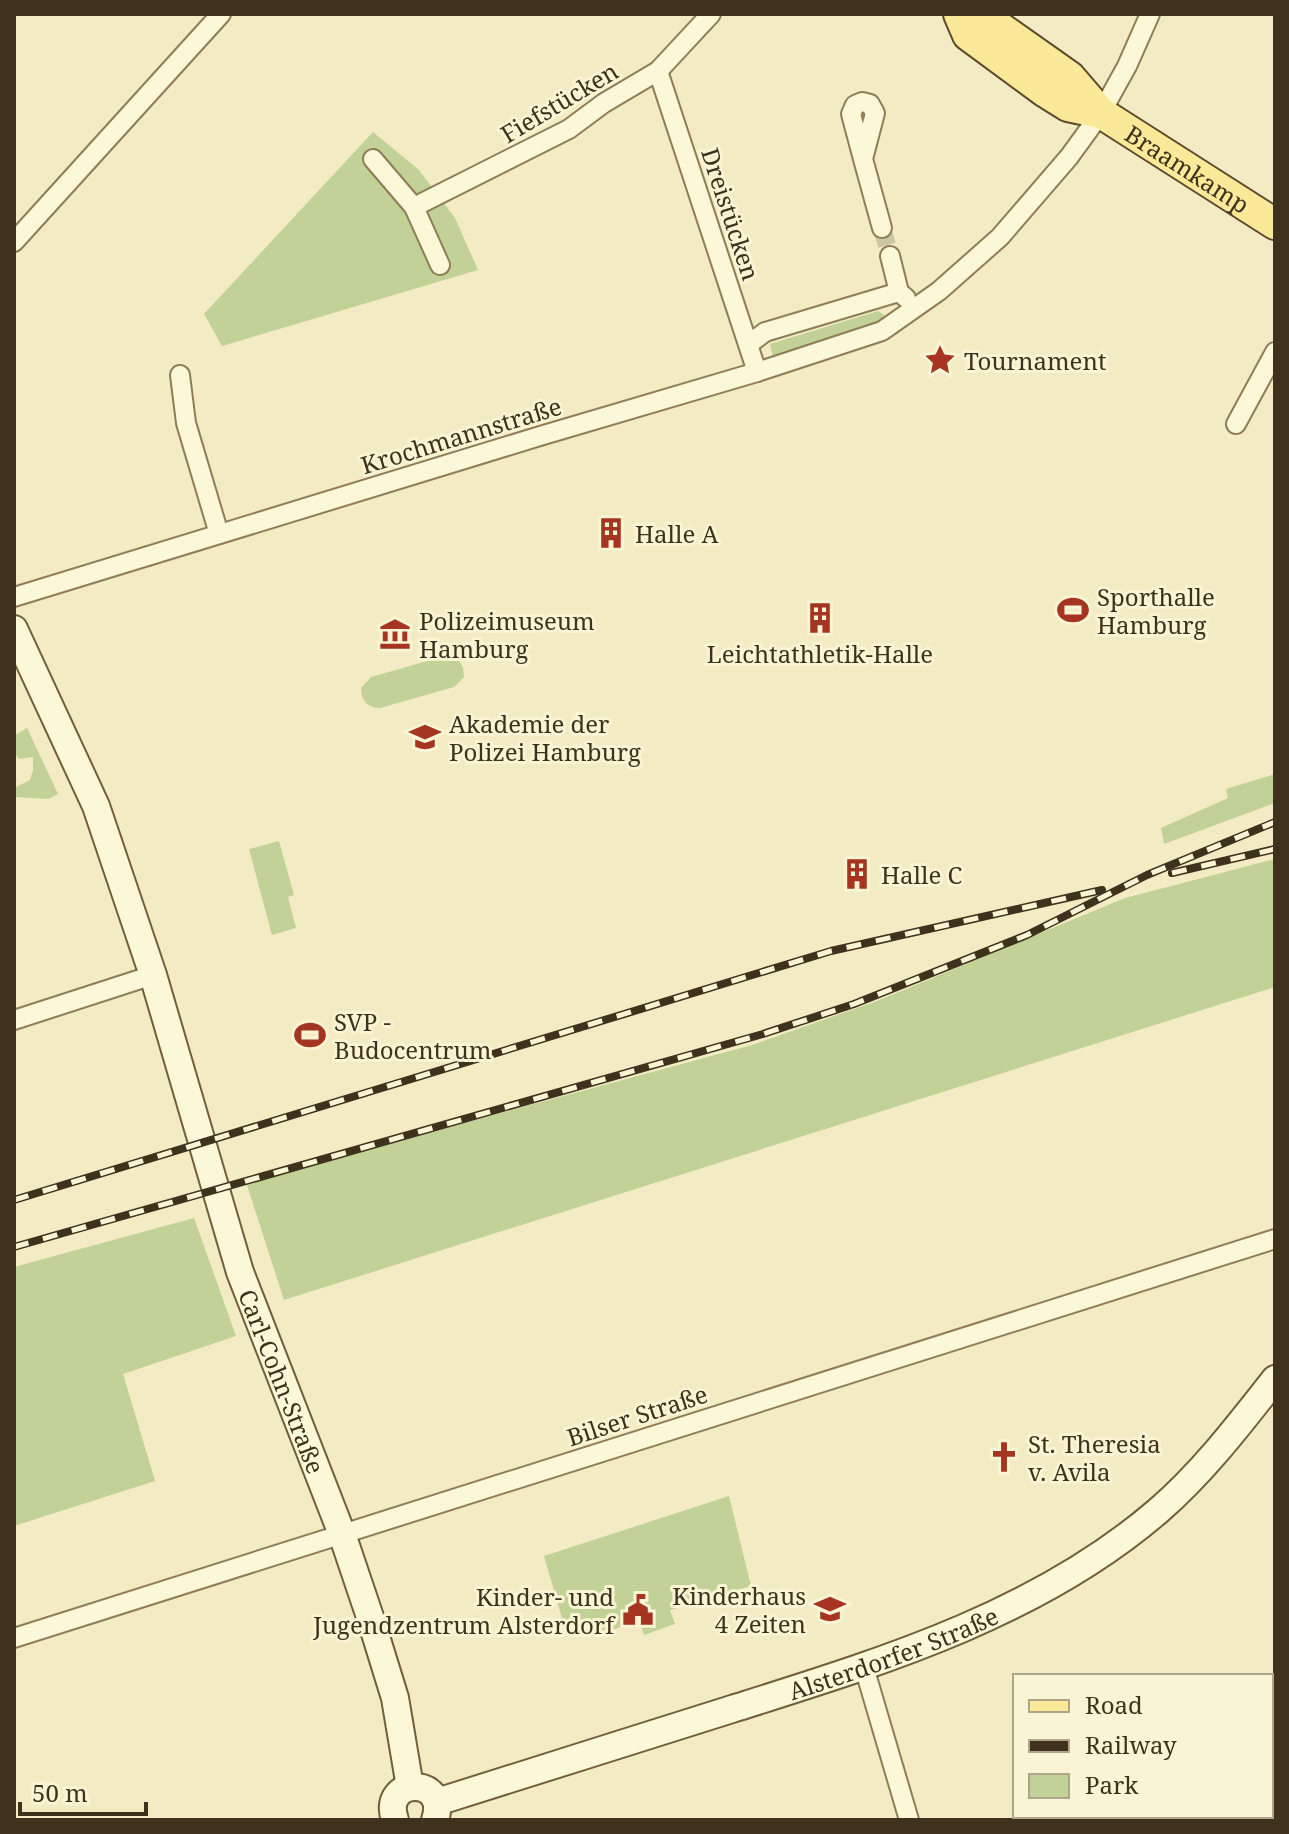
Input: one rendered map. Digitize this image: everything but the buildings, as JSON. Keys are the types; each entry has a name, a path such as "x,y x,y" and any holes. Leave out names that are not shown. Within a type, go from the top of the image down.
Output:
{"main road":[{"name":"Braamkamp","path":"959,14 968,35 1044,91 1068,106 1101,113"},
{"name":"Braamkamp","path":"969,14 995,24 1070,77 1101,113 1275,224"}],"street":[{"path":"14,242 221,14"},
{"name":"Fiefstücken","path":"414,207 549,141 658,71 711,14"},
{"name":"Krochmannstraße","path":"14,597 757,372 882,331 917,308 1000,237 1069,157 1101,113 1127,66 1150,14"},
{"name":"Dreistücken","path":"658,71 757,372"},
{"path":"373,159 414,207 440,265"},
{"path":"863,159 882,228"},
{"path":"890,256 899,292 917,308"},
{"path":"749,344 765,332 899,292"},
{"path":"1236,424 1275,352"},
{"path":"180,375 186,423 219,534"},
{"name":"Carl-Cohn-Straße","path":"14,629 96,806 153,975 240,1272 342,1534 395,1698 410,1787"},
{"path":"14,1020 153,975"},
{"name":"Bilser Straße","path":"14,1638 1275,1239"},
{"name":"Alsterdorfer Straße","path":"436,1811 864,1667 1004,1610 1052,1584 1124,1537 1160,1509 1230,1436 1275,1379"},
{"path":"864,1667 909,1820"},
{"path":"391,1819 396,1796 410,1787 430,1792 436,1811"}],"green space":[{"path":"373,132 419,170 455,218 478,270 222,346 204,314"},
{"path":"878,311 887,317 859,331 773,357 770,344"},
{"path":"445,656 459,660 463,668 464,677 454,687 380,708 368,705 364,700 361,688 371,677"},
{"path":"27,728 58,794 48,799 14,797 14,788 30,780 33,770 33,757 19,759 14,752 14,736"},
{"path":"1275,774 1275,803 1164,844 1161,828 1228,798 1226,789"},
{"path":"279,841 294,895 288,897 296,928 272,935 249,849"},
{"path":"1275,859 1275,987 284,1300 246,1182 752,1045 877,1001 1125,898"},
{"path":"194,1218 236,1336 123,1374 155,1481 14,1526 14,1267"},
{"path":"729,1496 751,1586 670,1610 675,1624 644,1635 639,1621 600,1634 595,1622 566,1632 544,1556"}],"tunnel":[{"path":"882,228 890,256"}],"railway":[{"path":"14,1247 763,1034 854,1004 1027,935 1147,875 1275,822"},
{"path":"1172,873 1275,849"},
{"path":"14,1200 831,951 1102,890"}],"place":[{"name":"Tournament","path":"940,360"},
{"name":"Halle A","path":"611,533"},
{"name":"Sporthalle Hamburg","path":"1073,610"},
{"name":"Leichtathletik-Halle","path":"820,618"},
{"name":"Polizeimuseum Hamburg","path":"395,634"},
{"name":"Akademie der Polizei Hamburg","path":"425,737"},
{"name":"Halle C","path":"857,874"},
{"name":"SVP - Budocentrum","path":"310,1035"},
{"name":"St. Theresia v. Avila","path":"1004,1457"},
{"name":"Kinderhaus 4 Zeiten","path":"830,1609"},
{"name":"Kinder- und Jugendzentrum Alsterdorf","path":"638,1610"}]}
